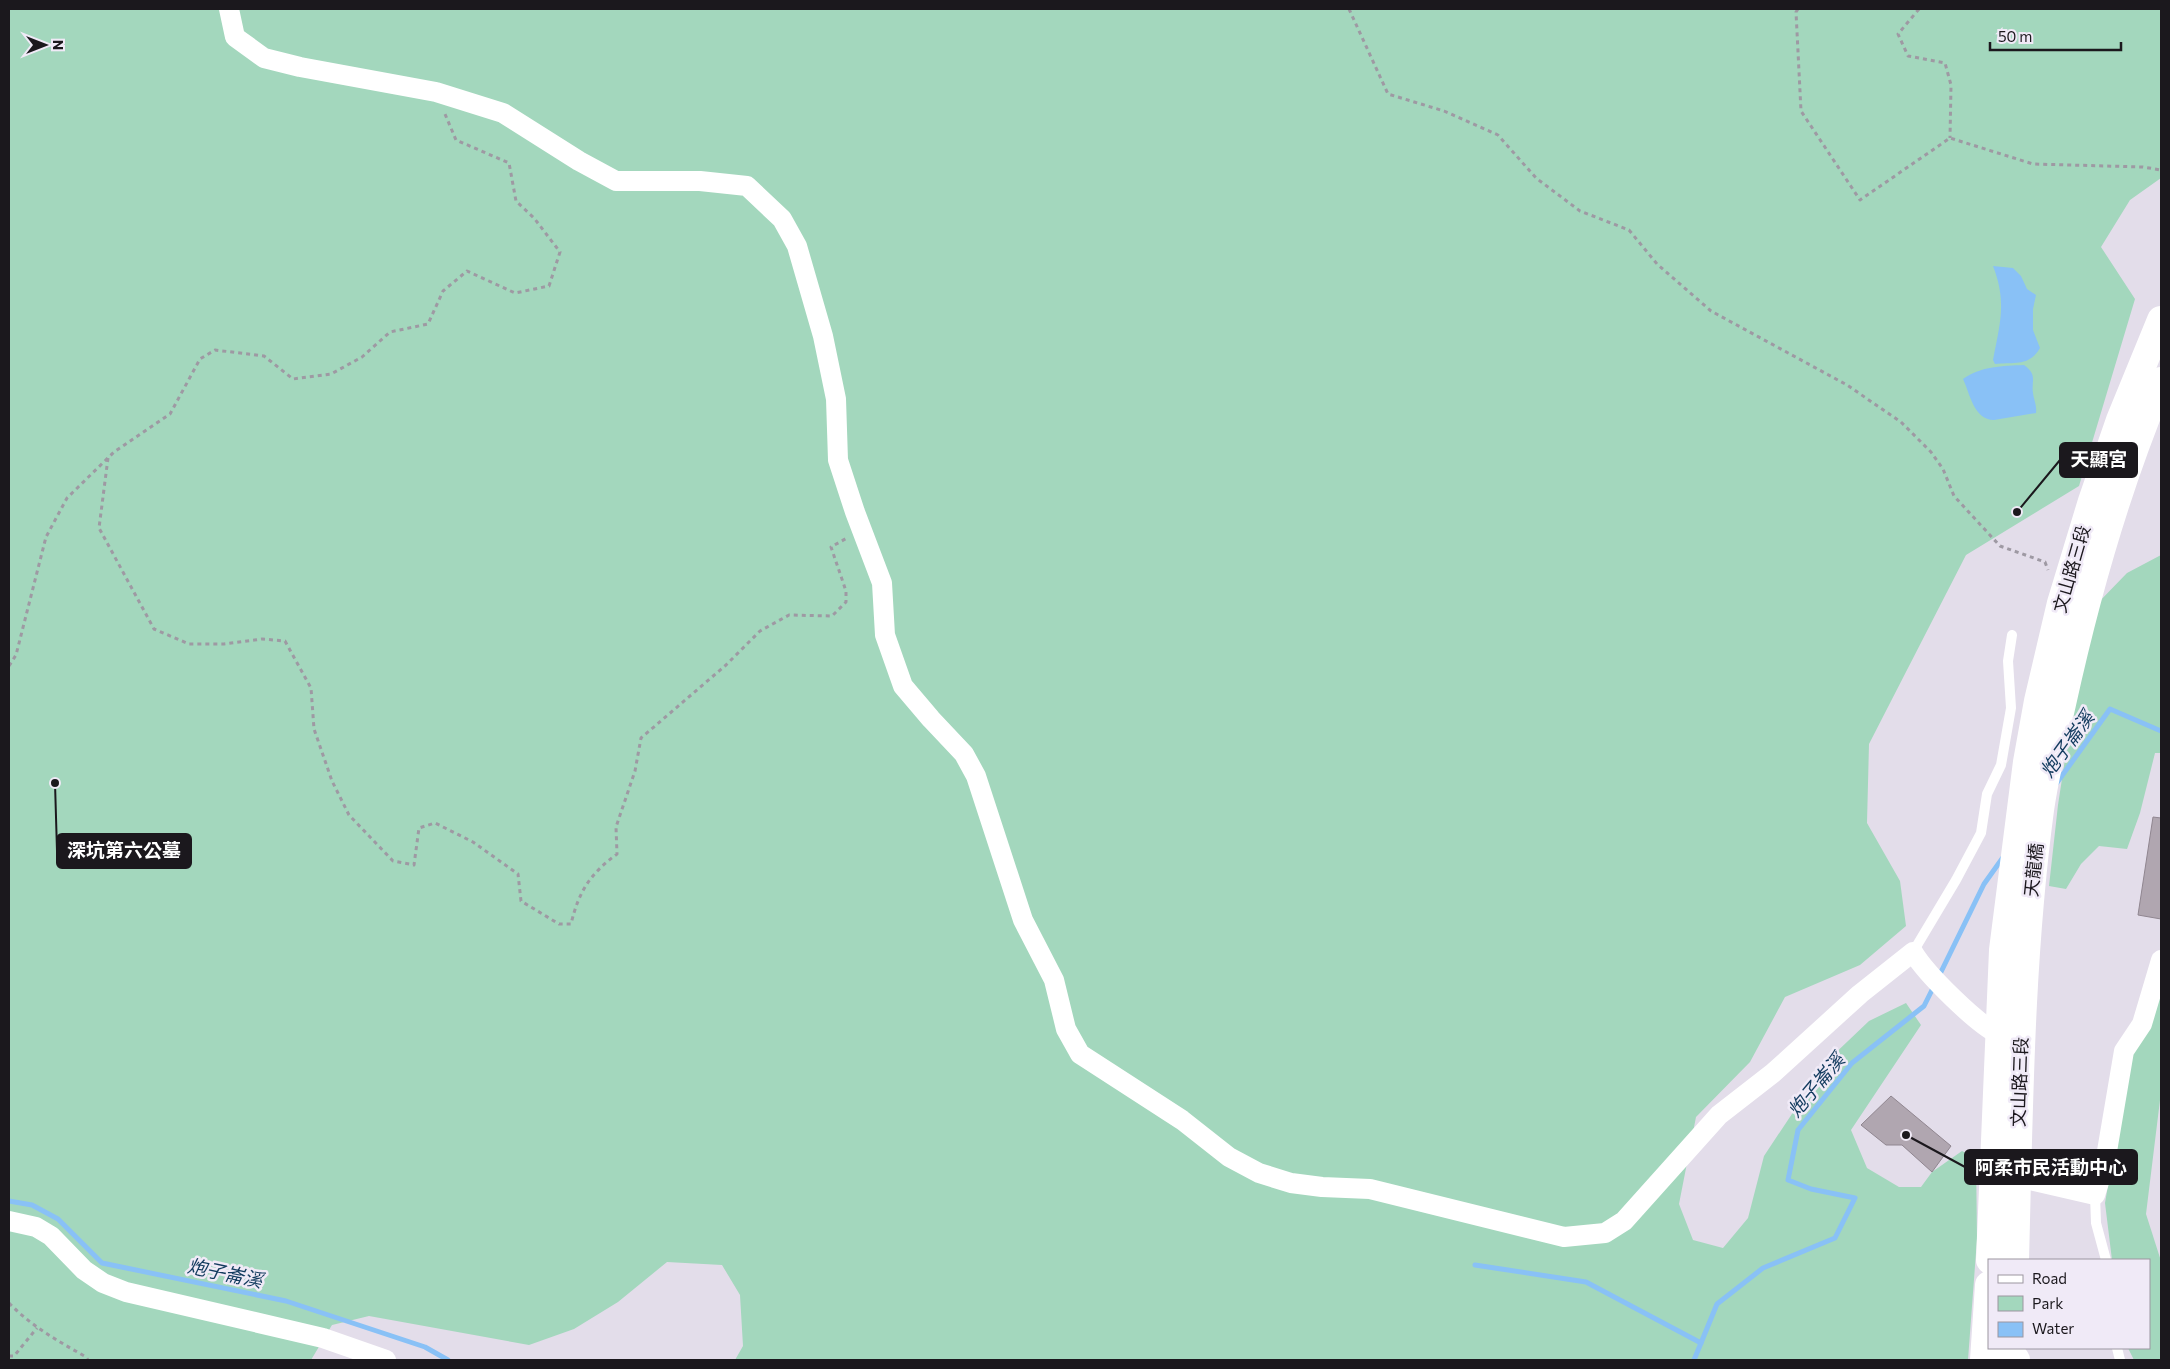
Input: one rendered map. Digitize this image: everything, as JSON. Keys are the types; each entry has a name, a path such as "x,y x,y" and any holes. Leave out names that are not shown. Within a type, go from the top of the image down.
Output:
{"main road":[{"name":"文山路三段","path":"2040,807 2113,473 2120,420 2161,320"},
{"name":"文山路三段","path":"2018,827 2026,762 2061,603 2113,473 2139,434 2161,381"},
{"name":"天龍橋","path":"2028,933 2040,807"},
{"name":"天龍橋","path":"2003,950 2018,827"},
{"name":"文山路三段","path":"1990,1259 2011,1035 2028,933"},
{"name":"文山路三段","path":"2003,950 2011,1035 2017,1177 2015,1259"}],"street":[{"path":"229,9 235,37 264,58 300,67 436,92 503,113 579,161 616,181 700,181 747,186 782,219 798,246 823,336 836,399 838,460 882,583 885,635 903,686 964,754 976,776 1022,920 1054,980 1066,1029 1080,1054 1182,1120 1229,1157 1260,1173 1291,1183 1322,1187 1370,1189 1564,1237 1605,1233 1624,1221 1719,1115 1773,1073 1860,994 1916,958 1966,1010 2011,1035"},
{"path":"2017,1177 2095,1195 2105,1163 2124,1051 2142,1024 2161,960"},
{"path":"9,1221 36,1227 51,1236 84,1270 103,1283 126,1292 323,1338 386,1360"}],"lane":[{"path":"1916,958 1981,833 1987,794 2001,765 2011,708 2008,661 2012,635"},
{"path":"2095,1195 2096,1223 2106,1259"}],"path":[{"path":"1350,9 1388,94 1444,111 1498,136 1536,178 1580,211 1629,230 1657,264 1711,311 1847,385 1901,422 1930,452 1943,469 1954,496 2000,546 2045,562 2061,603"},
{"path":"1798,9 1796,12 1801,111 1860,200 1950,138"},
{"path":"1919,9 1898,34 1908,56 1945,63 1951,85 1950,138"},
{"path":"9,666 16,655 46,537 67,498 108,458 170,414 200,359 215,350 264,356 293,379 331,374 362,357 390,332 428,324 443,291 467,271 515,293 549,286 560,252 534,218 516,201 509,163 456,140 436,92"},
{"path":"1950,138 2033,164 2143,167 2161,170"},
{"path":"108,458 99,528 154,630 189,644 224,644 262,639 285,641 311,688 314,729 332,781 349,815 394,861 414,865 419,828 435,824 473,842 518,874 521,901 559,924 571,924 578,898 599,867 617,854 616,827 635,771 641,738 726,665 760,631 789,616 832,616 846,602 846,591 831,547 862,530"},
{"path":"9,1302 22,1317 88,1360"},
{"path":"9,1356 14,1356 37,1328"}],"green space":[{"path":"9,9 2161,9 2161,178 2130,200 2101,247 2135,299 2079,486 1966,555 1869,744 1867,823 1900,881 1906,926 1860,965 1785,997 1750,1062 1696,1117 1679,1204 1693,1240 1723,1248 1748,1218 1764,1156 1827,1061 1869,1021 1906,1003 1921,1025 1851,1130 1867,1168 1899,1187 1921,1187 1932,1172 1962,1151 1976,1158 1977,1239 1968,1360 735,1360 743,1346 740,1295 722,1265 667,1262 618,1302 574,1329 529,1345 369,1316 332,1325 311,1360 9,1360"},
{"path":"2161,555 2161,753 2155,753 2140,813 2127,849 2099,846 2081,864 2066,889 2049,886 2058,805 2076,687 2095,606 2127,573"},
{"path":"2161,992 2161,1092 2146,1214 2161,1261 2161,1360 2134,1360 2128,1349 2150,1349 2150,1259 2112,1259 2105,1203 2130,1057"}],"water":[{"path":"1993,266 2013,268 2021,276 2027,289 2036,295 2033,309 2033,330 2040,348 2036,354 2026,361 1995,364 1993,360 2000,323 2001,302"},
{"path":"2024,365 2031,372 2033,378 2036,413 1994,420 1982,416 1977,411 1963,379 1985,369"}],"building":[{"path":"2153,817 2161,818 2161,919 2138,915"},
{"path":"1891,1096 1951,1146 1932,1172 1902,1145 1886,1145 1861,1125"}],"waterway":[{"name":"炮子崙溪","path":"2056,784 2110,709 2161,731"},
{"name":"炮子崙溪","path":"1939,976 1984,884 2004,856"},
{"name":"炮子崙溪","path":"1694,1360 1717,1304 1763,1268 1835,1238 1855,1198 1811,1189 1788,1180 1798,1130 1852,1063 1924,1006 1934,986"},
{"name":"炮子崙溪","path":"9,1201 32,1205 58,1219 102,1263 286,1301 425,1347 448,1360"},
{"path":"1475,1265 1586,1282 1701,1343"}],"place":[{"name":"天顯宮","path":"2017,512"},
{"name":"深坑第六公墓","path":"55,783"},
{"name":"阿柔市民活動中心","path":"1906,1135"}]}
